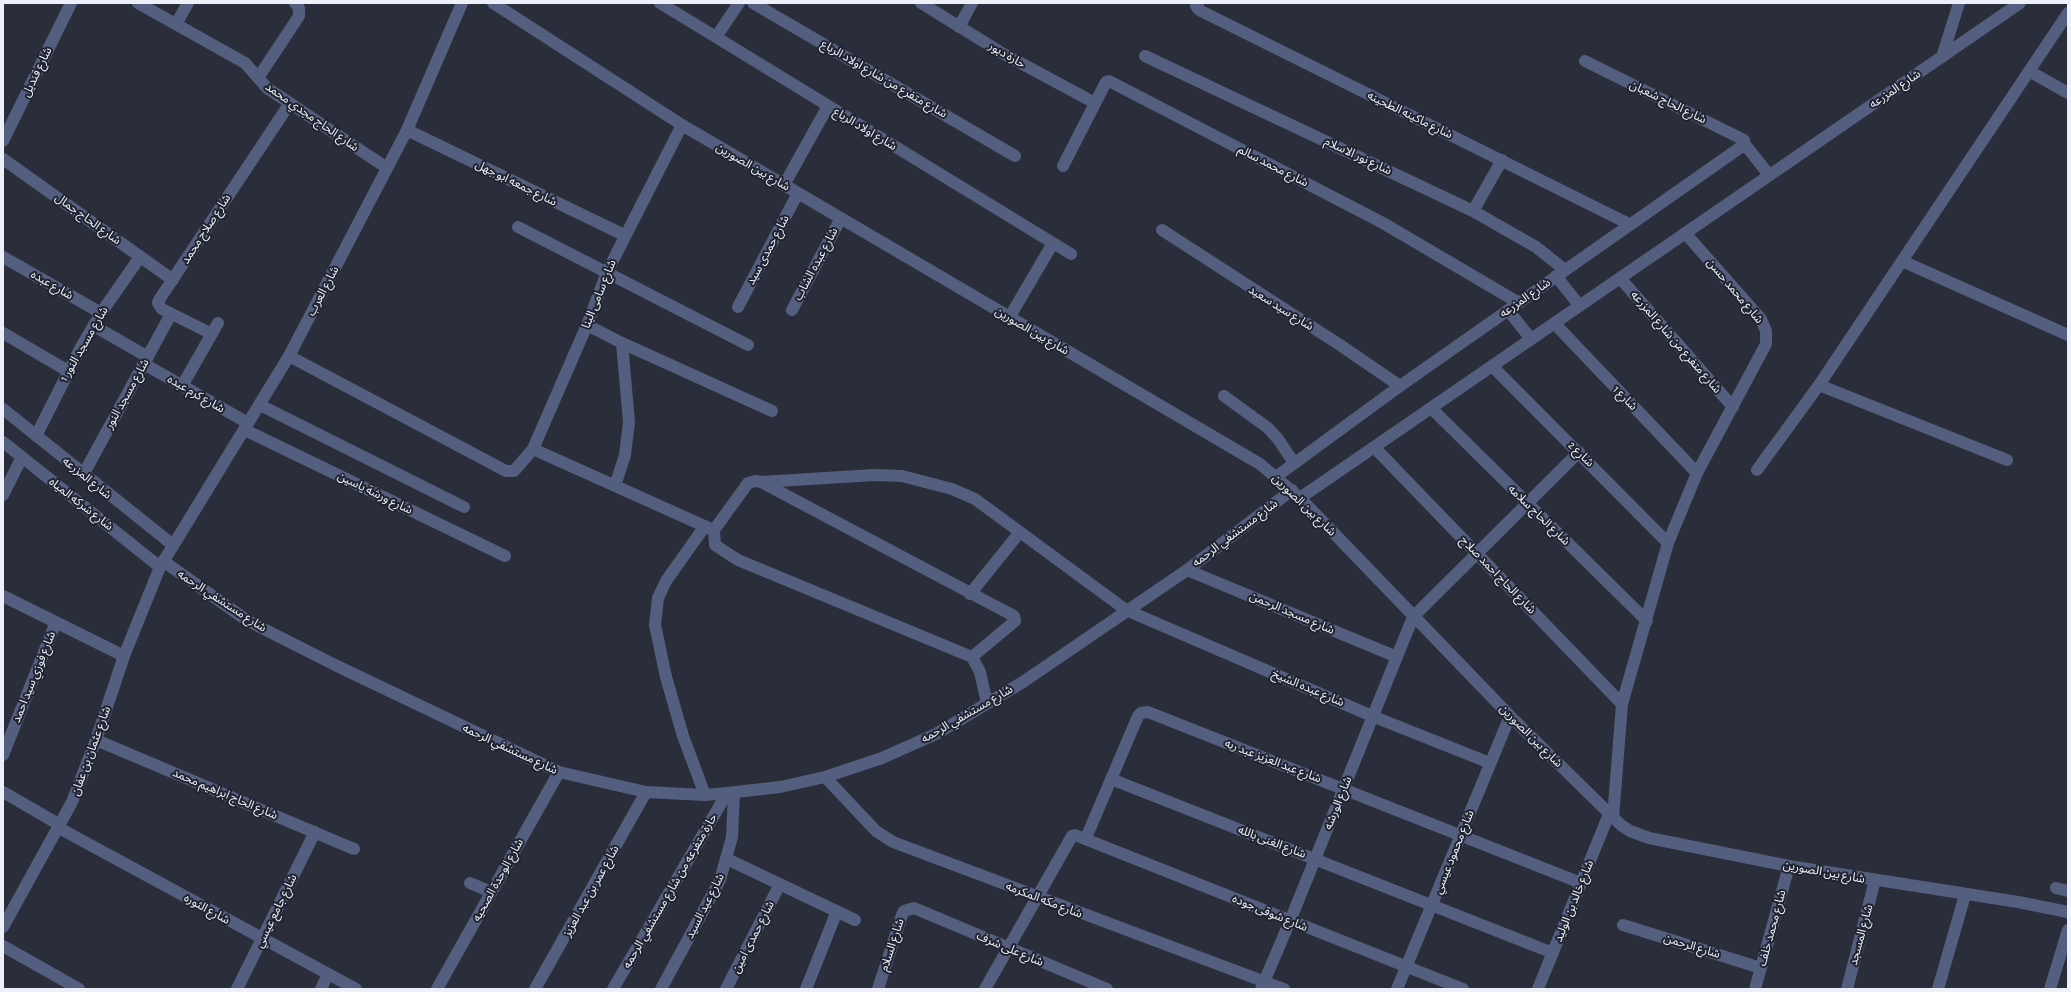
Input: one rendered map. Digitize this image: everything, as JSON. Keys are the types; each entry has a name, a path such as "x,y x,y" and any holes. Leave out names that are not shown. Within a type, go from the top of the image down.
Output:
{"street":[{"name":"شارع قنديل","path":"3,141 71,3"},
{"name":"شارع الحاج مجدي محمد","path":"138,3 245,63 267,88 387,168"},
{"path":"176,24 188,3"},
{"path":"258,78 299,16 299,8 295,3"},
{"name":"شارع العرب","path":"161,564 289,356 407,130 462,3"},
{"name":"شارع بين الصورين","path":"493,3 682,125 1009,318 1242,452 1277,476 1510,716 1611,816 1621,825 1639,836 1789,866 1965,895 2018,902 2068,912"},
{"name":"شارع اولاد الرباع","path":"660,3 1071,254"},
{"path":"716,37 739,3"},
{"name":"شارع متفرع من شارع اولاد الرباع","path":"753,3 1015,156"},
{"name":"حارة دبور","path":"921,3 1007,56 1095,103"},
{"path":"959,27 972,3"},
{"name":"شارع ماكينه الطحينه","path":"1198,3 1196,6 1199,10 1629,224"},
{"path":"1942,57 1959,3"},
{"name":"شارع المزرعه","path":"1296,494 1374,447 2020,3"},
{"path":"1757,470 1819,385 2068,13"},
{"name":"شارع نور الاسلام","path":"1145,56 1473,211 1536,247 1560,273 1579,305"},
{"name":"شارع الحاج شعبان","path":"1585,61 1744,140 1745,146"},
{"path":"2029,71 2068,93"},
{"name":"شارع محمد سالم","path":"1063,166 1106,82 1109,81 1383,223 1519,303"},
{"name":"شارع صلاح محمد","path":"212,334 162,309 158,303 290,103"},
{"path":"784,185 828,106"},
{"name":"شارع سامى البنا","path":"289,356 506,471 514,471 533,449 624,235 682,125"},
{"name":"شارع جمعه ابو جهل","path":"407,130 624,235"},
{"path":"1745,146 1769,175"},
{"name":"شارع المزرعه","path":"1277,476 1400,386 1629,224 1741,147 1745,146"},
{"name":"شارع الحاج جمال","path":"3,159 173,280"},
{"path":"1473,211 1502,160"},
{"name":"شارع حمدى سيد","path":"738,307 798,193"},
{"name":"شارع عبده الشاب","path":"792,310 841,218"},
{"path":"518,228 748,345"},
{"name":"شارع سيد سعيد","path":"1162,230 1340,345 1400,386"},
{"name":"شارع محمد حسن","path":"1668,543 1697,473 1761,356 1766,344 1766,331 1761,319 1685,233"},
{"path":"1009,318 1053,243"},
{"name":"شارع عبده","path":"3,257 101,313"},
{"name":"شارع مسجد النور 1","path":"36,436 68,371 101,313 140,257"},
{"path":"1902,261 2068,335"},
{"name":"شارع متفرع من شارع المزرعه","path":"1620,278 1733,407"},
{"path":"1508,310 1531,339"},
{"name":"شارع مسجد النور","path":"83,475 171,314"},
{"path":"182,386 218,323"},
{"name":"شارع 1","path":"1554,323 1697,473"},
{"path":"587,325 622,343 772,410"},
{"name":"شارع كرم عبده","path":"94,326 146,360 182,386 246,426"},
{"path":"3,333 68,371"},
{"path":"615,486 625,455 629,422 622,343"},
{"name":"شارع 2","path":"1492,366 1668,543"},
{"path":"1819,385 2008,460"},
{"path":"1224,396 1268,428 1283,445 1294,463"},
{"path":"260,405 464,507"},
{"name":"شارع الحاج سلامه","path":"1431,408 1647,621"},
{"name":"شارع المزرعه","path":"3,409 83,475 173,545"},
{"name":"شارع ورشة ياسين","path":"246,426 505,556"},
{"name":"شارع شركه المياه","path":"3,442 161,564"},
{"name":"شارع الحاج احمد صلاح","path":"1374,447 1622,704"},
{"path":"533,449 709,528 715,545 738,560 972,657 980,672 987,703"},
{"path":"1413,617 1579,452"},
{"path":"3,495 22,457"},
{"name":"شارع عبده الشيخ","path":"705,794 682,736 666,677 655,625 658,598 666,581 748,483 755,481 761,482 874,475 902,476 952,489 975,499 1126,610 1372,716 1490,762"},
{"path":"761,482 1015,618 1015,621 972,657"},
{"name":"شارع مستشفي الرحمه","path":"161,564 248,621 335,665 559,772 646,792 705,794 730,793 780,787 825,777 882,758 936,734 1023,682 1296,494"},
{"path":"970,594 1020,532"},
{"name":"شارع خالد بن الوليد","path":"1538,989 1581,883 1611,816 1622,704 1628,678 1647,621 1668,543"},
{"name":"شارع عثمان بن عفان","path":"3,926 72,802 96,740 124,656 161,564"},
{"name":"شارع مسجد الرحمن","path":"1187,570 1397,657"},
{"path":"3,596 124,656"},
{"name":"شارع الورشه","path":"1262,985 1290,921 1413,617"},
{"name":"شارع فوزي سيد احمد","path":"3,755 56,622"},
{"name":"شارع عبد العزيز عبد ربه","path":"1111,779 1138,716 1144,712 1152,713 1581,883"},
{"name":"شارع محمود عيسي","path":"1398,989 1510,716"},
{"name":"شارع الحاج ابراهيم محمد","path":"96,740 354,849"},
{"name":"شارع الوحدة الصحيه","path":"437,989 559,772"},
{"name":"شارع مكه المكرمه","path":"825,777 884,837 902,846 1262,985 1284,989"},
{"path":"985,989 1010,949 1072,836 1082,837 1111,779"},
{"name":"شارع الغنى بالله","path":"1111,779 1553,953"},
{"path":"3,792 60,826"},
{"name":"شارع عمر بن عبد العزيز","path":"535,989 646,792"},
{"name":"شارع عيد السيد","path":"661,989 720,880 732,837 730,793"},
{"name":"حارة متفرعه من شارع مستشفي الرحمه","path":"613,989 730,793"},
{"name":"شارع الثوره","path":"60,826 262,939 356,989"},
{"name":"شارع جامع عيسي","path":"237,989 315,832"},
{"name":"شارع شوقى جوده","path":"1082,837 1463,989"},
{"path":"727,858 855,920"},
{"name":"شارع محمد خلف","path":"1755,989 1789,866"},
{"name":"شارع المسجد","path":"1847,989 1875,880"},
{"path":"470,884 491,892"},
{"name":"شارع حمدى امين","path":"726,989 780,884"},
{"path":"2056,888 2068,891"},
{"path":"1938,989 1965,895"},
{"name":"شارع على شرف","path":"914,908 1107,989"},
{"name":"شارع السلام","path":"878,989 902,915 904,911 914,908"},
{"path":"806,989 837,911"},
{"name":"شارع الرحمن","path":"1623,925 1761,968"},
{"path":"2050,989 2068,930"},
{"path":"3,946 63,985 79,989"},
{"path":"321,989 328,974"}]}
